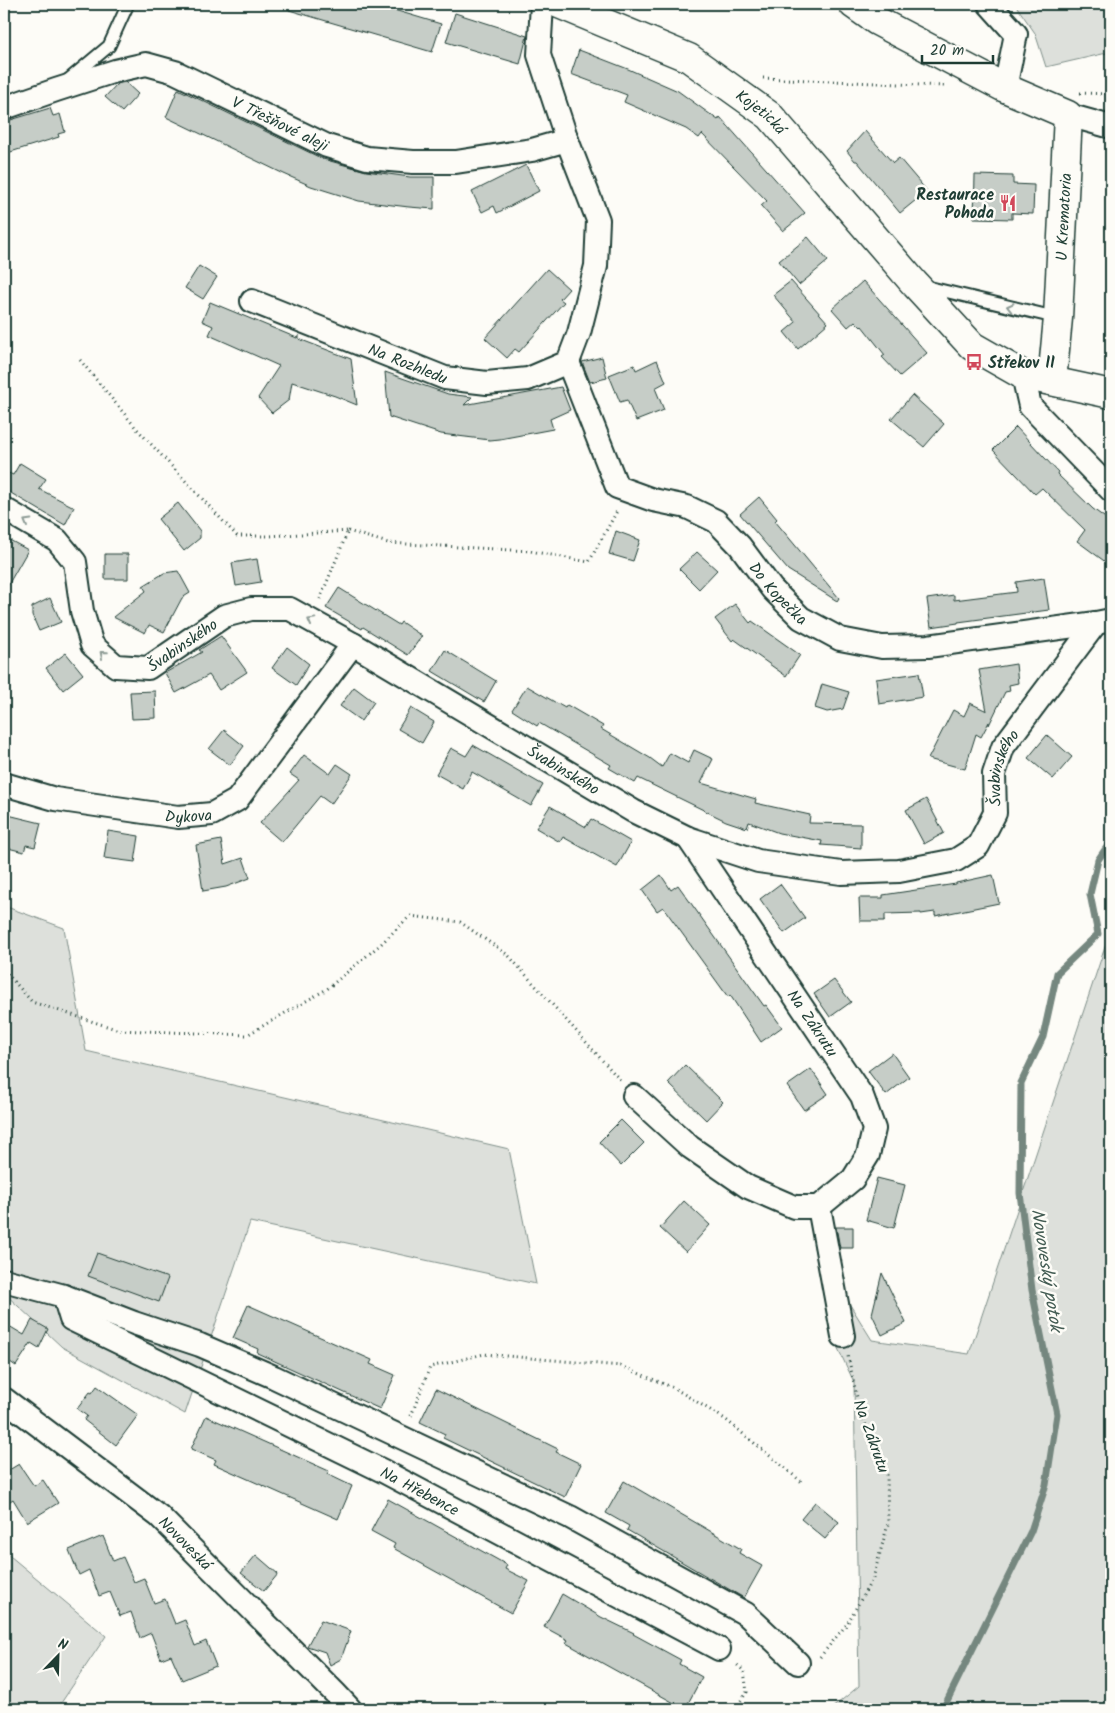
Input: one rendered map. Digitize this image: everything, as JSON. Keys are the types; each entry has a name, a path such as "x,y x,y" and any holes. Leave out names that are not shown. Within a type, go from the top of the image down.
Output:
{"street":[{"path":"542,4 539,55 567,140 598,220 596,266 579,333 568,362"},
{"name":"Kojetická","path":"559,4 689,58 770,116 914,284 972,346 1023,375 1111,394"},
{"path":"853,4 878,21 1005,88 1068,115 1111,127"},
{"path":"989,4 1016,34 1005,88"},
{"name":"V Třešňové aleji","path":"4,108 115,71 146,64 174,72 327,146 367,158 413,162 456,162 532,150 567,140"},
{"name":"U Krematoria","path":"1058,318 1068,115"},
{"name":"Na Rozhledu","path":"252,301 445,378 487,383 528,379 568,362"},
{"path":"1052,381 1058,318"},
{"name":"Do Kopečka","path":"568,362 617,487 653,500 687,507 716,521 740,546 772,589 801,618 840,639 882,646 928,646 1104,621"},
{"path":"1023,375 1030,406 1111,490"},
{"name":"Švabinského","path":"4,509 57,540 75,562 82,611 92,645 116,666 148,668 224,616 251,609 290,609 353,644 633,812 688,838 758,861 841,873 899,871 956,860 978,846 995,813 994,774 1003,747 1104,621"},
{"name":"Dykova","path":"4,784 55,799 178,817 212,814 236,800 353,644"},
{"name":"Na Zákrutu","path":"688,838 862,1096 874,1129 868,1155 853,1179 819,1207"},
{"path":"634,1096 690,1147 748,1187 794,1207 819,1207 843,1336"},
{"path":"4,1280 64,1296 134,1323 200,1345 274,1377 570,1517 746,1614 798,1663"},
{"name":"Na Hřebence","path":"64,1296 70,1319 382,1471 718,1649"},
{"name":"Novoveská","path":"4,1399 159,1516 350,1709"}],"lane":[{"path":"56,90 109,46 128,4"},
{"path":"914,284 1058,318"}],"path":[{"path":"753,78 947,86"},
{"path":"80,360 136,428 237,536 348,531 388,543 530,551 589,562 629,491"},
{"path":"311,621 348,531"},
{"path":"4,970 32,1002 119,1030 247,1035 326,989 410,916 460,922 508,954 634,1096"},
{"name":"Na Zákrutu","path":"798,1663 819,1658 847,1624 873,1578 888,1524 887,1475 860,1411 843,1336"},
{"path":"403,1437 430,1368 484,1354 621,1366 674,1388 725,1419 803,1483"},
{"path":"718,1649 744,1670 747,1692 735,1709"}],"shaded area":[{"path":"1015,4 1111,4 1111,52 1046,67 1035,33"},
{"path":"4,906 64,928 86,1051 509,1149 536,1284 250,1222 185,1414 62,1347 4,1293"},
{"path":"1111,929 1111,1709 831,1709 859,1686 854,1382 834,1340 814,1247 872,1340 969,1354"},
{"path":"4,1551 106,1636 57,1709 4,1709"}],"building":[{"path":"290,4 374,4 441,24 432,52 289,10"},
{"path":"455,13 527,36 520,64 446,42"},
{"path":"579,50 678,91 718,120 720,117 805,213 783,231 761,206 767,201 702,134 699,138 686,129 624,102 627,95 571,74"},
{"path":"125,82 138,94 122,112 105,97 117,84"},
{"path":"178,89 323,159 366,171 410,177 434,177 434,209 359,201 311,186 284,174 166,117"},
{"path":"50,108 53,116 60,114 65,132 58,134 59,137 4,154 4,122"},
{"path":"865,131 893,163 899,158 927,191 900,213 847,151"},
{"path":"526,165 539,191 497,213 494,206 482,212 472,192"},
{"path":"975,175 1013,176 1013,184 1034,185 1033,214 1012,213 1012,219 974,218"},
{"path":"808,237 828,261 799,285 779,261"},
{"path":"199,266 217,277 203,299 185,288"},
{"path":"547,269 569,289 560,299 564,302 519,352 515,349 507,358 485,338"},
{"path":"791,281 828,323 798,349 784,332 796,322 773,295"},
{"path":"863,281 927,353 900,376 882,357 885,355 862,326 855,321 848,327 832,309"},
{"path":"210,302 297,338 299,335 299,339 351,359 357,405 292,382 289,400 272,413 258,398 279,366 209,335 213,326 202,321"},
{"path":"602,357 607,378 590,382 582,362"},
{"path":"657,360 666,382 655,388 664,410 636,421 627,400 620,402 609,375 634,365 636,370"},
{"path":"385,372 448,394 472,397 464,405 561,387 570,410 550,419 553,429 500,439 490,440 441,434 389,417"},
{"path":"912,395 944,424 924,447 891,419"},
{"path":"1016,427 1058,472 1057,474 1093,509 1111,522 1111,566 1077,541 1085,530 1042,488 1035,494 993,450"},
{"path":"20,463 46,479 39,489 74,507 65,525 4,489 4,471 13,475"},
{"path":"759,497 777,519 775,521 839,598 837,601 788,570 740,514"},
{"path":"178,503 200,531 200,538 184,551 158,519"},
{"path":"616,531 640,540 633,561 609,554"},
{"path":"4,537 28,550 4,592"},
{"path":"697,552 717,570 699,589 679,569"},
{"path":"105,554 128,554 128,579 105,579"},
{"path":"257,559 261,582 236,586 232,563"},
{"path":"178,571 190,593 182,598 164,632 149,625 145,633 113,617 146,591 143,586 164,573"},
{"path":"1044,578 1049,610 931,627 927,599 954,595 954,600 1017,592 1016,582"},
{"path":"339,588 399,625 401,622 422,636 408,655 363,627 362,629 326,608"},
{"path":"50,598 61,622 39,631 32,615 32,607"},
{"path":"735,604 750,623 752,621 800,655 786,676 734,639 732,641 715,619"},
{"path":"221,636 247,672 219,690 209,675 176,693 165,673 202,652 199,650"},
{"path":"287,647 309,664 296,685 272,668"},
{"path":"445,650 496,681 484,702 432,671"},
{"path":"66,653 83,674 63,690 46,668"},
{"path":"1016,664 1018,683 1009,685 1010,691 1005,692 981,737 976,734 965,769 928,759 953,710 964,716 970,703 987,711 979,670"},
{"path":"919,673 923,697 879,704 876,679"},
{"path":"822,684 849,692 843,709 827,712 815,708"},
{"path":"527,686 565,708 567,705 603,726 601,729 662,767 670,753 688,763 694,750 713,759 701,783 756,799 755,803 810,815 809,823 861,824 861,848 821,845 822,841 779,833 749,822 747,828 726,821 638,778 635,783 609,768 611,765 539,723 537,726 512,710"},
{"path":"354,687 374,702 361,721 340,706"},
{"path":"155,691 156,718 132,719 130,692"},
{"path":"411,708 434,722 422,743 398,729"},
{"path":"224,730 244,746 230,765 209,749"},
{"path":"1047,735 1072,757 1053,779 1028,758"},
{"path":"473,745 543,785 531,806 472,772 463,789 436,774 451,748 466,756"},
{"path":"304,755 330,774 337,764 352,774 331,804 320,796 282,842 260,823 299,780 290,774"},
{"path":"926,799 944,833 924,844 906,810"},
{"path":"550,806 586,827 591,819 631,842 617,867 563,837 560,842 536,828"},
{"path":"4,814 41,823 35,847 26,845 24,852 4,847"},
{"path":"108,831 139,836 135,862 104,858"},
{"path":"221,840 225,864 243,858 250,878 226,887 203,891 196,845"},
{"path":"661,875 671,890 678,885 764,1006 766,1005 782,1027 761,1042 730,995 728,997 663,907 657,911 642,890"},
{"path":"993,875 999,903 935,916 935,912 885,914 885,921 860,921 859,898 883,898 883,895 956,884"},
{"path":"780,884 805,918 784,933 760,899"},
{"path":"834,980 851,1002 830,1017 814,994"},
{"path":"892,1053 909,1077 886,1095 868,1071"},
{"path":"685,1065 723,1102 706,1120 668,1083"},
{"path":"811,1069 828,1094 804,1110 787,1086"},
{"path":"621,1120 644,1143 621,1166 599,1142"},
{"path":"877,1178 905,1185 894,1228 866,1220"},
{"path":"684,1201 710,1225 686,1252 660,1228"},
{"path":"836,1227 853,1227 853,1248 840,1248"},
{"path":"97,1253 168,1278 159,1302 88,1276"},
{"path":"882,1273 906,1323 882,1335 872,1314"},
{"path":"248,1305 372,1360 370,1364 395,1375 380,1409 257,1353 258,1349 233,1338"},
{"path":"32,1320 48,1329 39,1348 31,1343 16,1366 4,1358 4,1323 24,1335"},
{"path":"97,1386 138,1415 116,1445 84,1420 87,1416 77,1409"},
{"path":"436,1389 558,1449 556,1452 581,1464 565,1497 443,1438 445,1434 420,1422"},
{"path":"206,1416 329,1471 327,1474 352,1486 338,1519 214,1464 216,1460 191,1449"},
{"path":"19,1464 34,1486 43,1480 58,1503 27,1522 13,1499 4,1505 4,1473"},
{"path":"624,1481 741,1549 739,1553 762,1566 744,1598 627,1530 629,1526 606,1513"},
{"path":"388,1499 507,1565 505,1569 529,1581 511,1613 393,1548 395,1544 371,1531"},
{"path":"815,1502 839,1522 825,1539 801,1519"},
{"path":"103,1536 113,1561 123,1557 134,1582 144,1578 154,1603 165,1599 175,1624 185,1620 195,1646 206,1641 216,1666 182,1680 171,1655 161,1659 151,1633 140,1638 131,1612 120,1616 110,1592 99,1596 89,1570 79,1575 69,1550"},
{"path":"256,1555 278,1574 264,1591 241,1573"},
{"path":"562,1594 681,1660 679,1664 702,1677 685,1709 566,1643 568,1640 544,1627"},
{"path":"321,1620 351,1631 341,1659 330,1665 325,1652 307,1646"}],"waterway":[{"name":"Novoveský potok","path":"943,1709 1031,1531 1046,1485 1057,1414 1032,1290 1020,1193 1021,1083 1043,1037 1057,973 1098,934 1090,894 1098,860 1111,841"}],"place":[{"name":"Restaurace Pohoda","path":"1008,203"},
{"name":"Střekov II","path":"974,362"}]}
